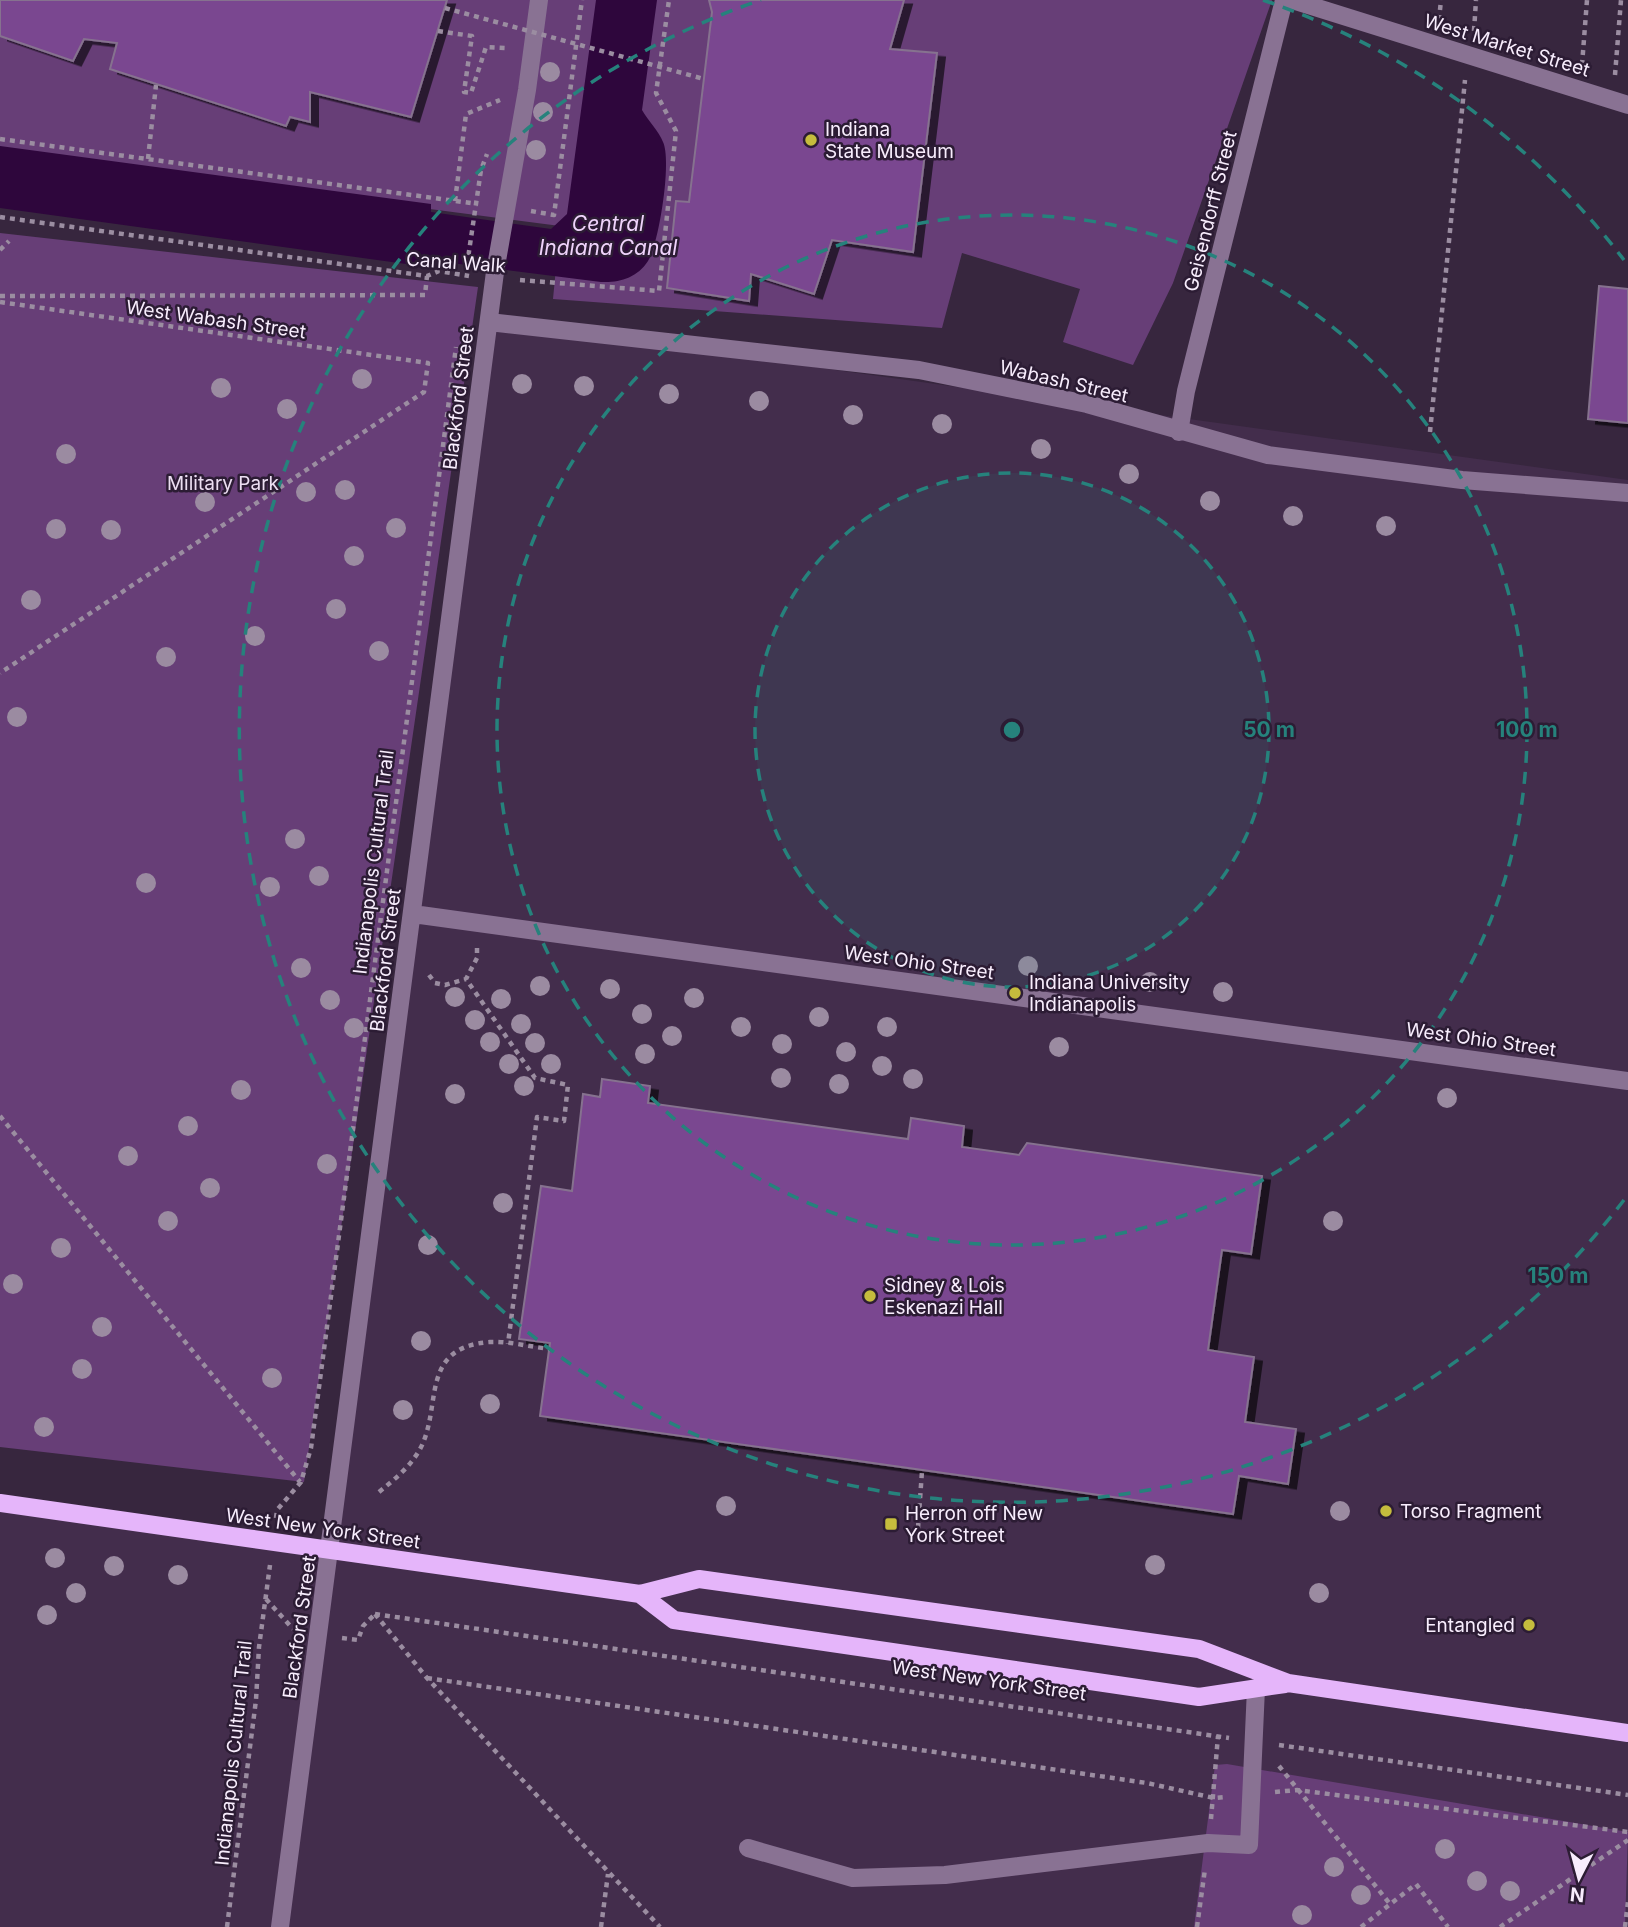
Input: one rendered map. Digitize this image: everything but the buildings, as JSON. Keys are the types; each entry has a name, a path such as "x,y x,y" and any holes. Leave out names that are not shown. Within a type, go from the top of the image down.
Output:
{"main road":[{"name":"West New York Street","path":"0,1503 640,1594 699,1579 1199,1649 1288,1683 1628,1733"},
{"name":"West New York Street","path":"640,1594 674,1620 1199,1697 1288,1683"}],"street":[{"name":"Blackford Street","path":"280,1927 495,275 527,90 539,0"},
{"name":"Geisendorff Street","path":"1179,432 1186,391 1284,0"},
{"name":"West Market Street","path":"1292,0 1620,103"},
{"name":"Wabash Street","path":"489,322 919,370 1087,404 1268,455 1449,478 1628,493"},
{"name":"West Ohio Street","path":"413,914 1628,1081"},
{"path":"748,1848 853,1878 945,1875 1208,1843 1249,1845 1257,1742 1256,1688"}],"path":[{"path":"0,139 455,201 504,211 554,215 582,0"},
{"name":"Canal Walk","path":"0,216 427,276 439,271 659,290 676,131 656,93 668,0"},
{"path":"1430,432 1476,0"},
{"path":"1580,90 1587,0"},
{"path":"1620,103 1621,0"},
{"path":"445,8 704,79"},
{"path":"438,31 472,36 464,92 471,93 486,47"},
{"path":"148,159 156,85"},
{"path":"455,201 466,114"},
{"path":"464,289 475,209"},
{"path":"0,250 9,241"},
{"path":"0,296 425,295 427,276"},
{"name":"West Wabash Street","path":"0,302 428,363 424,392 0,673"},
{"name":"Indianapolis Cultural Trail","path":"277,1510 300,1482 311,1448 457,340"},
{"path":"427,972 435,983 446,985 466,979 477,958 477,948"},
{"path":"466,979 535,1077 568,1084 564,1121 537,1117 508,1344"},
{"path":"0,1116 300,1482"},
{"path":"379,1492 407,1468 421,1447 431,1419 432,1390 443,1365 458,1351 490,1342 550,1349"},
{"path":"918,1528 922,1471"},
{"name":"Indianapolis Cultural Trail","path":"227,1927 256,1700 267,1582"},
{"path":"265,1598 294,1630"},
{"path":"358,1640 363,1626 374,1614 427,1678 660,1927"},
{"name":"West New York Street","path":"374,1614 1628,1795"},
{"path":"427,1678 1147,1783 1214,1798 1297,1790 1628,1832"},
{"path":"1257,1742 1390,1904"},
{"path":"1500,1927 1628,1840"},
{"path":"601,1927 608,1873"},
{"path":"1361,1927 1416,1884 1448,1927"},
{"path":"1625,1927 1628,1904"}],"shaded area":[{"name":"Indiana University Indianapolis","path":"489,322 1628,480 1628,1927 0,1927 0,1505 330,1550"}],"green space":[{"path":"0,0 1272,0 1173,283 1133,365 1063,342 1080,289 962,253 942,328 553,299 560,226 0,153"},
{"name":"Military Park","path":"0,233 478,287 304,1482 0,1447"},
{"path":"1227,1764 1628,1832 1625,1927 1194,1927 1215,1765"}],"water":[{"name":"Central Indiana Canal","path":"596,0 657,0 642,110 663,142 665,183 660,220 648,261 639,272 627,278 601,282 436,261 428,267 0,208 0,146 431,204 431,212 551,229 567,214"}],"place":[{"name":"Indiana State Museum","path":"811,140"},
{"name":"Indiana University Indianapolis","path":"1015,993"},
{"name":"Sidney & Lois Eskenazi Hall","path":"870,1296"},
{"name":"Torso Fragment","path":"1386,1511"},
{"name":"Herron off New York Street","path":"891,1524"},
{"name":"Entangled","path":"1529,1625"}]}
